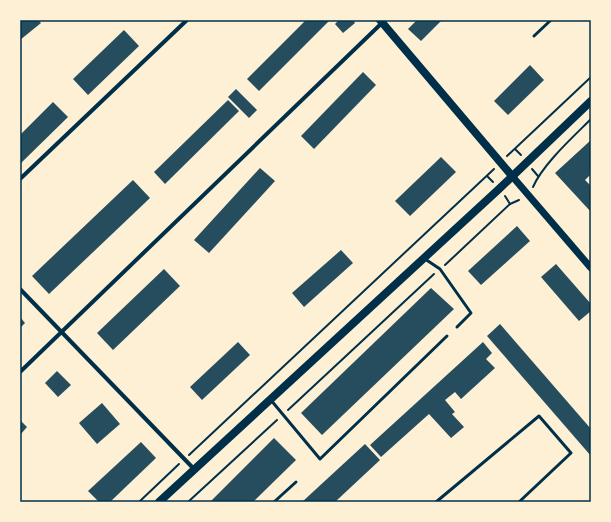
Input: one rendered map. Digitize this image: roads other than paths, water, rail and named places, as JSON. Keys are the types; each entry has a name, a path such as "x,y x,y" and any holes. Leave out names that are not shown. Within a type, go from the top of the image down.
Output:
{"main road":[{"path":"383,21 512,176"},
{"path":"159,502 424,258 591,101"}],"street":[{"path":"20,179 187,20"},
{"path":"20,372 383,21"},
{"path":"512,176 591,268"},
{"path":"20,289 194,469"}],"lane":[{"path":"534,36 551,20"},
{"path":"424,258 440,269 471,313 457,327"},
{"path":"270,399 320,459 447,336"},
{"path":"436,502 539,416 571,454 519,502"},
{"path":"274,502 296,482"}]}
